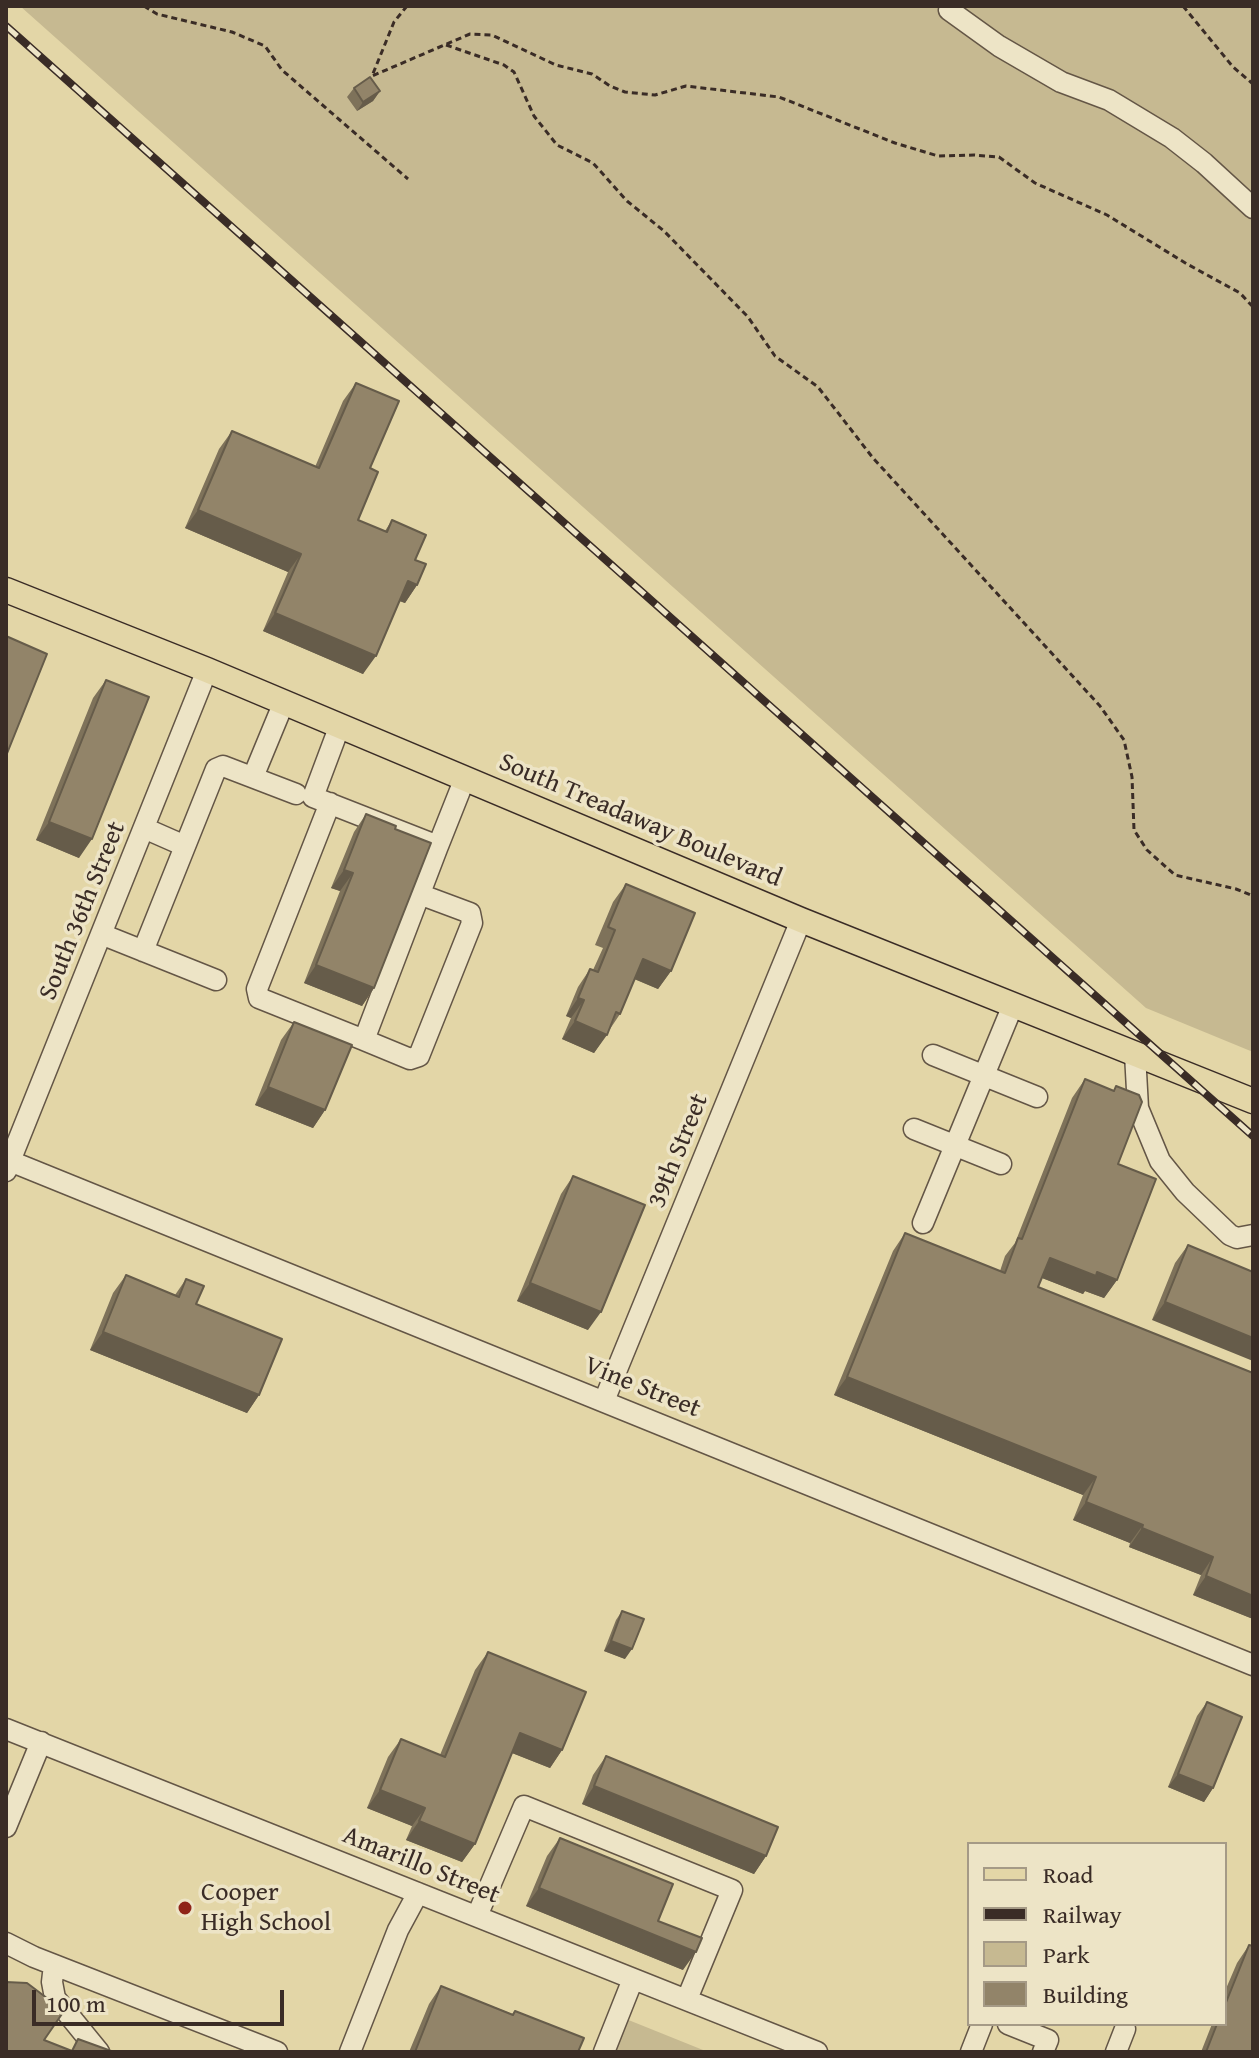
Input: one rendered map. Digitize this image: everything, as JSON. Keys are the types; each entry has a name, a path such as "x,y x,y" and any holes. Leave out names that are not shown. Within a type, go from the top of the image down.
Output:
{"main road":[{"name":"South Treadaway Boulevard","path":"6,590 340,725 801,920 1135,1054 1180,1069 1253,1101"}],"street":[{"path":"949,10 999,46 1061,82 1109,100 1172,138 1253,208"},
{"name":"South 36th Street","path":"8,1166 207,670"},
{"path":"253,777 284,702"},
{"path":"340,725 313,797 438,846"},
{"path":"143,951 216,769 223,766 296,794"},
{"path":"364,1040 465,778"},
{"path":"330,803 257,989 259,998 410,1059 419,1056 472,923 470,913 419,894"},
{"path":"144,828 185,846"},
{"name":"39th Street","path":"604,1401 801,920"},
{"path":"101,934 216,980"},
{"path":"923,1223 1013,1005"},
{"path":"1135,1054 1141,1120 1169,1175 1230,1235 1237,1238 1253,1235"},
{"path":"933,1055 1037,1097"},
{"path":"914,1129 1001,1164"},
{"name":"Vine Street","path":"8,1166 604,1401 1253,1665"},
{"name":"Amarillo Street","path":"6,1729 817,2052"},
{"path":"6,1827 41,1742"},
{"path":"477,1916 524,1806 732,1890 687,1999"},
{"path":"350,2052 398,1930 418,1893"},
{"path":"6,1943 54,1965 277,2052"},
{"path":"54,1965 52,1982 55,1998 99,2052"},
{"path":"604,2052 633,1979"},
{"path":"971,2052 981,2026"},
{"path":"1013,2026 1048,2040 1043,2052"},
{"path":"1116,2052 1125,2029"}],"path":[{"path":"144,6 157,14 232,32 265,46 282,70 395,171 408,179"},
{"path":"407,6 394,22 372,76 470,34 492,35 556,65 592,74 625,92 655,95 686,86 779,97 895,143 938,156 999,157 1035,183 1107,215 1240,293 1253,307"},
{"path":"1183,6 1233,67 1253,84"},
{"path":"446,45 504,65 514,72 534,116 557,145 593,163 627,201 664,231 748,317 775,356 818,387 873,458 1100,706 1124,740 1132,777 1134,830 1147,850 1175,875 1253,896"}],"green space":[{"path":"20,6 1253,6 1253,1052 1146,1008"},
{"path":"626,2019 708,2052 613,2052"}],"building":[{"path":"370,77 380,91 363,102 354,88"},
{"path":"356,383 399,401 370,468 378,472 358,520 387,532 392,520 426,535 415,560 426,564 417,585 408,581 376,656 275,613 301,554 198,510 232,431 319,468"},
{"path":"6,636 47,654 6,756"},
{"path":"106,680 149,697 92,839 49,822"},
{"path":"366,814 431,843 374,988 316,965 353,873 344,870"},
{"path":"626,884 695,913 671,971 643,959 620,1014 616,1012 607,1035 575,1021 584,1000 578,998 590,969 598,972 615,930 608,927"},
{"path":"294,1022 352,1045 325,1110 268,1087"},
{"path":"1085,1079 1114,1091 1116,1086 1139,1095 1142,1102 1118,1164 1156,1179 1117,1280 1097,1272 1096,1276 1050,1258 1038,1287 1253,1373 1253,1596 1206,1576 1213,1557 1086,1502 1096,1477 847,1377 905,1233 1005,1273 1018,1238 1022,1239"},
{"path":"573,1176 645,1205 601,1312 530,1283"},
{"path":"1188,1245 1253,1272 1253,1338 1165,1302"},
{"path":"126,1275 179,1297 186,1279 204,1286 196,1304 282,1339 259,1395 103,1332"},
{"path":"622,1611 644,1619 632,1649 611,1641"},
{"path":"488,1652 586,1692 562,1750 520,1733 475,1844 419,1821 425,1808 380,1790 401,1739 445,1757"},
{"path":"1207,1702 1242,1717 1213,1788 1178,1774"},
{"path":"606,1756 778,1827 766,1856 594,1786"},
{"path":"560,1838 673,1884 658,1921 702,1938 696,1952 539,1888"},
{"path":"1249,1945 1253,1946 1253,2052 1206,2052 1216,2026 1227,2026 1227,2000"},
{"path":"6,1982 27,1983 64,2011 44,2040 72,2051 78,2039 114,2052 6,2052"},
{"path":"441,1986 513,2015 515,2011 584,2038 578,2052 415,2052"}],"railway":[{"path":"6,26 1253,1136"}],"place":[{"name":"Cooper High School","path":"185,1908"}]}
